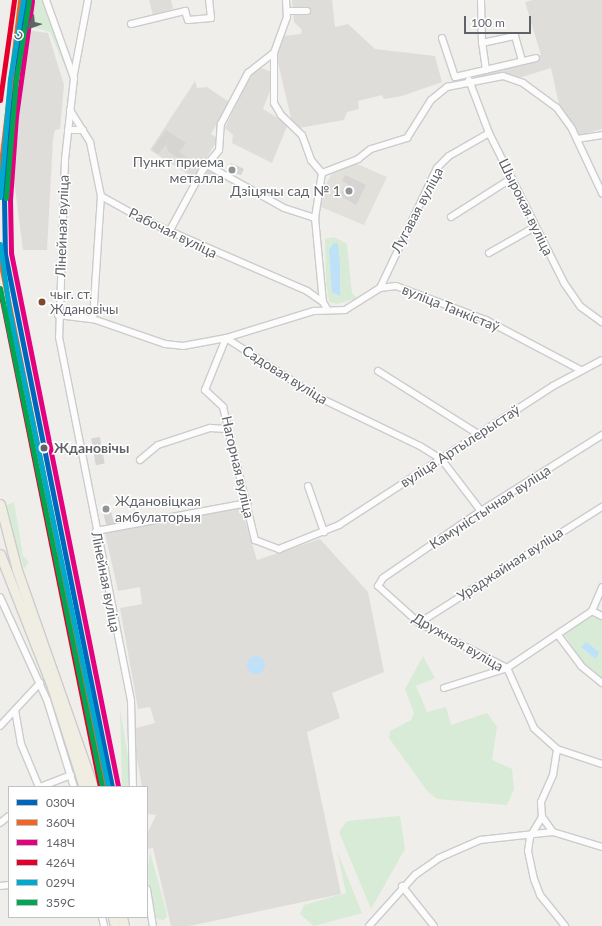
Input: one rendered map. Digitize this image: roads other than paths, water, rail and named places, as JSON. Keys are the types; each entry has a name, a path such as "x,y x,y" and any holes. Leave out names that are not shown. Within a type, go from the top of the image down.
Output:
{"highway":[{"path":"0,504 17,570 93,786"},
{"path":"0,554 54,694 84,786"}],"street":[{"name":"Лінейная вуліца","path":"46,0 74,78 68,130 58,315 65,374 131,700 129,738 134,786"},
{"path":"74,78 88,0"},
{"path":"131,24 185,11 188,20 210,18 209,0"},
{"path":"286,0 288,11 274,53 274,103 281,116 302,135 311,160 322,173 315,218 323,302 327,309"},
{"path":"481,0 482,43 486,70"},
{"path":"288,11 307,11"},
{"path":"482,43 516,36 522,61"},
{"path":"442,38 455,77 536,58"},
{"path":"169,232 207,165 219,150 221,124 248,72 274,53"},
{"path":"322,173 358,159 371,149 407,138 440,92 469,80 495,76 515,79 549,100 564,117 600,184 602,193"},
{"name":"Шырокая вуліца","path":"469,80 490,133 535,227 572,296 602,322"},
{"path":"70,110 83,130 94,158 101,196 93,319"},
{"path":"68,130 83,130"},
{"name":"Лугавая вуліца","path":"380,288 437,168 449,156 490,133"},
{"path":"577,140 602,135"},
{"path":"207,165 258,195 315,218"},
{"path":"451,217 512,178"},
{"name":"Рабочая вуліца","path":"101,196 169,232 323,302"},
{"path":"489,253 535,227"},
{"name":"вуліца Танкістаў","path":"380,288 405,287 429,296 486,320 581,370"},
{"path":"58,315 93,319 174,346 226,338 327,309 353,307 380,288"},
{"name":"Нагорная вуліца","path":"226,338 205,390 223,407 227,429 258,544 284,549 321,532"},
{"name":"Садовая вуліца","path":"226,338 316,396 420,446 442,460 481,511"},
{"name":"вуліца Артылерыстаў","path":"321,532 442,460 478,434 581,370 602,360"},
{"path":"378,371 478,434"},
{"path":"140,460 158,445 210,428 227,429"},
{"name":"Камуністычная вуліца","path":"380,581 481,511 602,435"},
{"path":"308,486 321,532"},
{"path":"96,531 247,503"},
{"name":"Ураджайная вуліца","path":"419,623 602,507"},
{"name":"Дружная вуліца","path":"380,581 380,592 419,623 507,668 534,728 558,749 602,764"},
{"path":"444,688 507,668 592,611 602,587"},
{"path":"0,597 2,609 40,683 74,786"},
{"path":"592,611 602,616"},
{"path":"558,634 581,666 602,683"},
{"path":"0,726 40,683"},
{"path":"15,710 21,744 39,786"},
{"path":"553,832 542,817 540,802 553,775 558,749"},
{"path":"42,786 71,775"},
{"path":"0,823 8,817"},
{"path":"542,817 530,837 528,851 534,879 540,895 565,926"},
{"path":"369,926 402,886 438,858 480,840 530,837 553,832 602,847"},
{"path":"402,886 434,926"},
{"path":"148,895 153,926"}],"water":[{"path":"334,243 338,244 340,296 332,292 329,250"},
{"path":"586,642 599,652 596,659 581,647"},
{"path":"252,656 260,656 265,661 263,672 260,674 252,674 247,669 247,661"}],"railway":[{"path":"0,145 19,0"},
{"path":"0,283 28,418"},
{"path":"42,484 71,627"}],"place":[{"name":"Пункт приема металла","path":"232,170"},
{"name":"Дзіцячы сад № 1","path":"349,191"},
{"name":"чыг. ст. Ждановічы","path":"42,302"},
{"name":"Ждановічы","path":"44,448"},
{"name":"Ждановіцкая амбулаторыя","path":"106,509"}]}
